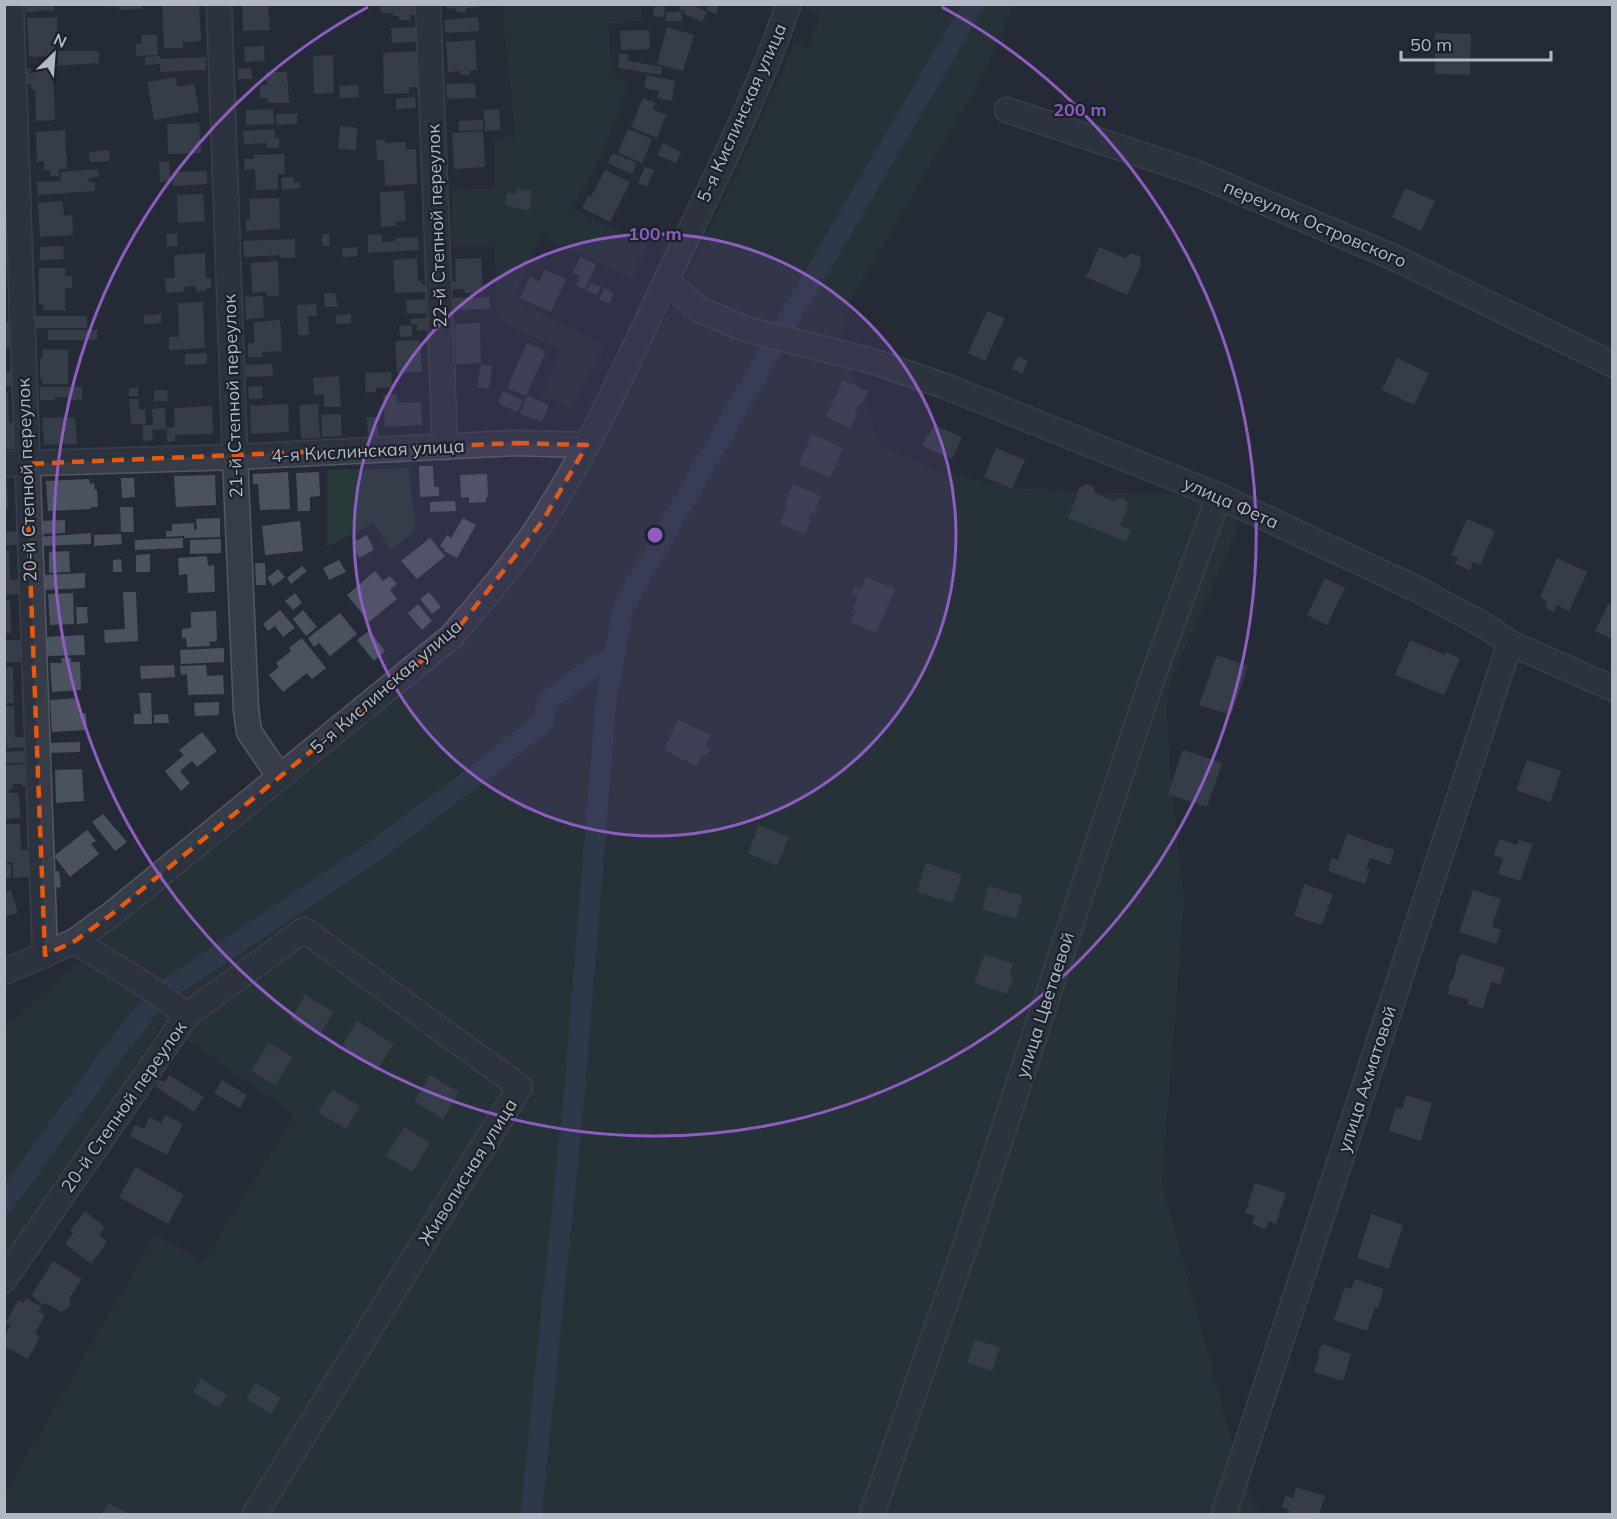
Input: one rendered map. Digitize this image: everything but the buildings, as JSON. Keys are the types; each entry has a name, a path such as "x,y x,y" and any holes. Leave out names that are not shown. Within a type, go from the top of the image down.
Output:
{"street":[{"name":"20-й Степной переулок","path":"11,4 15,464 45,955"},
{"name":"21-й Степной переулок","path":"219,4 246,709 249,732 280,777"},
{"name":"22-й Степной переулок","path":"428,4 445,447"},
{"name":"5-я Кислинская улица","path":"4,972 75,941 112,914 452,636 542,522 587,445 738,130 774,48 789,4"},
{"name":"переулок Островского","path":"1007,110 1194,172 1395,258 1612,364"},
{"name":"улица Фета","path":"666,281 700,310 745,329 835,350 950,388 1219,496 1419,590 1510,643 1612,688"},
{"name":"4-я Кислинская улица","path":"15,464 235,457 517,443 587,445"},
{"name":"улица Цветаевой","path":"872,1515 966,1244 1151,682 1219,496"},
{"name":"улица Ахматовой","path":"1224,1515 1510,643"},
{"name":"Живописная улица","path":"187,1015 304,930 520,1087 255,1515"},
{"name":"20-й Степной переулок","path":"4,1280 187,1015 150,988 75,941"}],"highlighted area":[{"path":"517,443 587,445 542,522 452,636 112,914 75,941 45,955 26,464"}],"shaded area":[{"path":"502,5 641,5 642,20 608,24 612,73 628,86 603,153 572,209 647,245 632,278 541,236 514,299 605,346 572,409 542,396 560,349 498,321 494,246 451,246 452,190 495,188 495,138 515,137"},
{"path":"806,5 1014,5 977,86 852,298 840,342 881,446 940,472 1017,488 1216,497 1233,505 1237,530 1170,684 1167,710 1169,759 1184,902 1162,1183 1240,1473 1259,1514 5,1514 5,1493 155,1235 204,1261 294,1115 163,1023 5,1256 5,1028 123,920 330,754 461,644 535,543 543,545 707,235 794,43 807,48 821,15 805,8"},
{"path":"409,468 416,531 390,550 374,523 327,547 327,470"}],"waterway":[{"path":"531,1514 573,1108 606,702 623,607 974,4"},
{"path":"4,1203 118,1046 159,995 366,857 481,772 543,722 547,701 592,668 610,660 613,661"}]}
